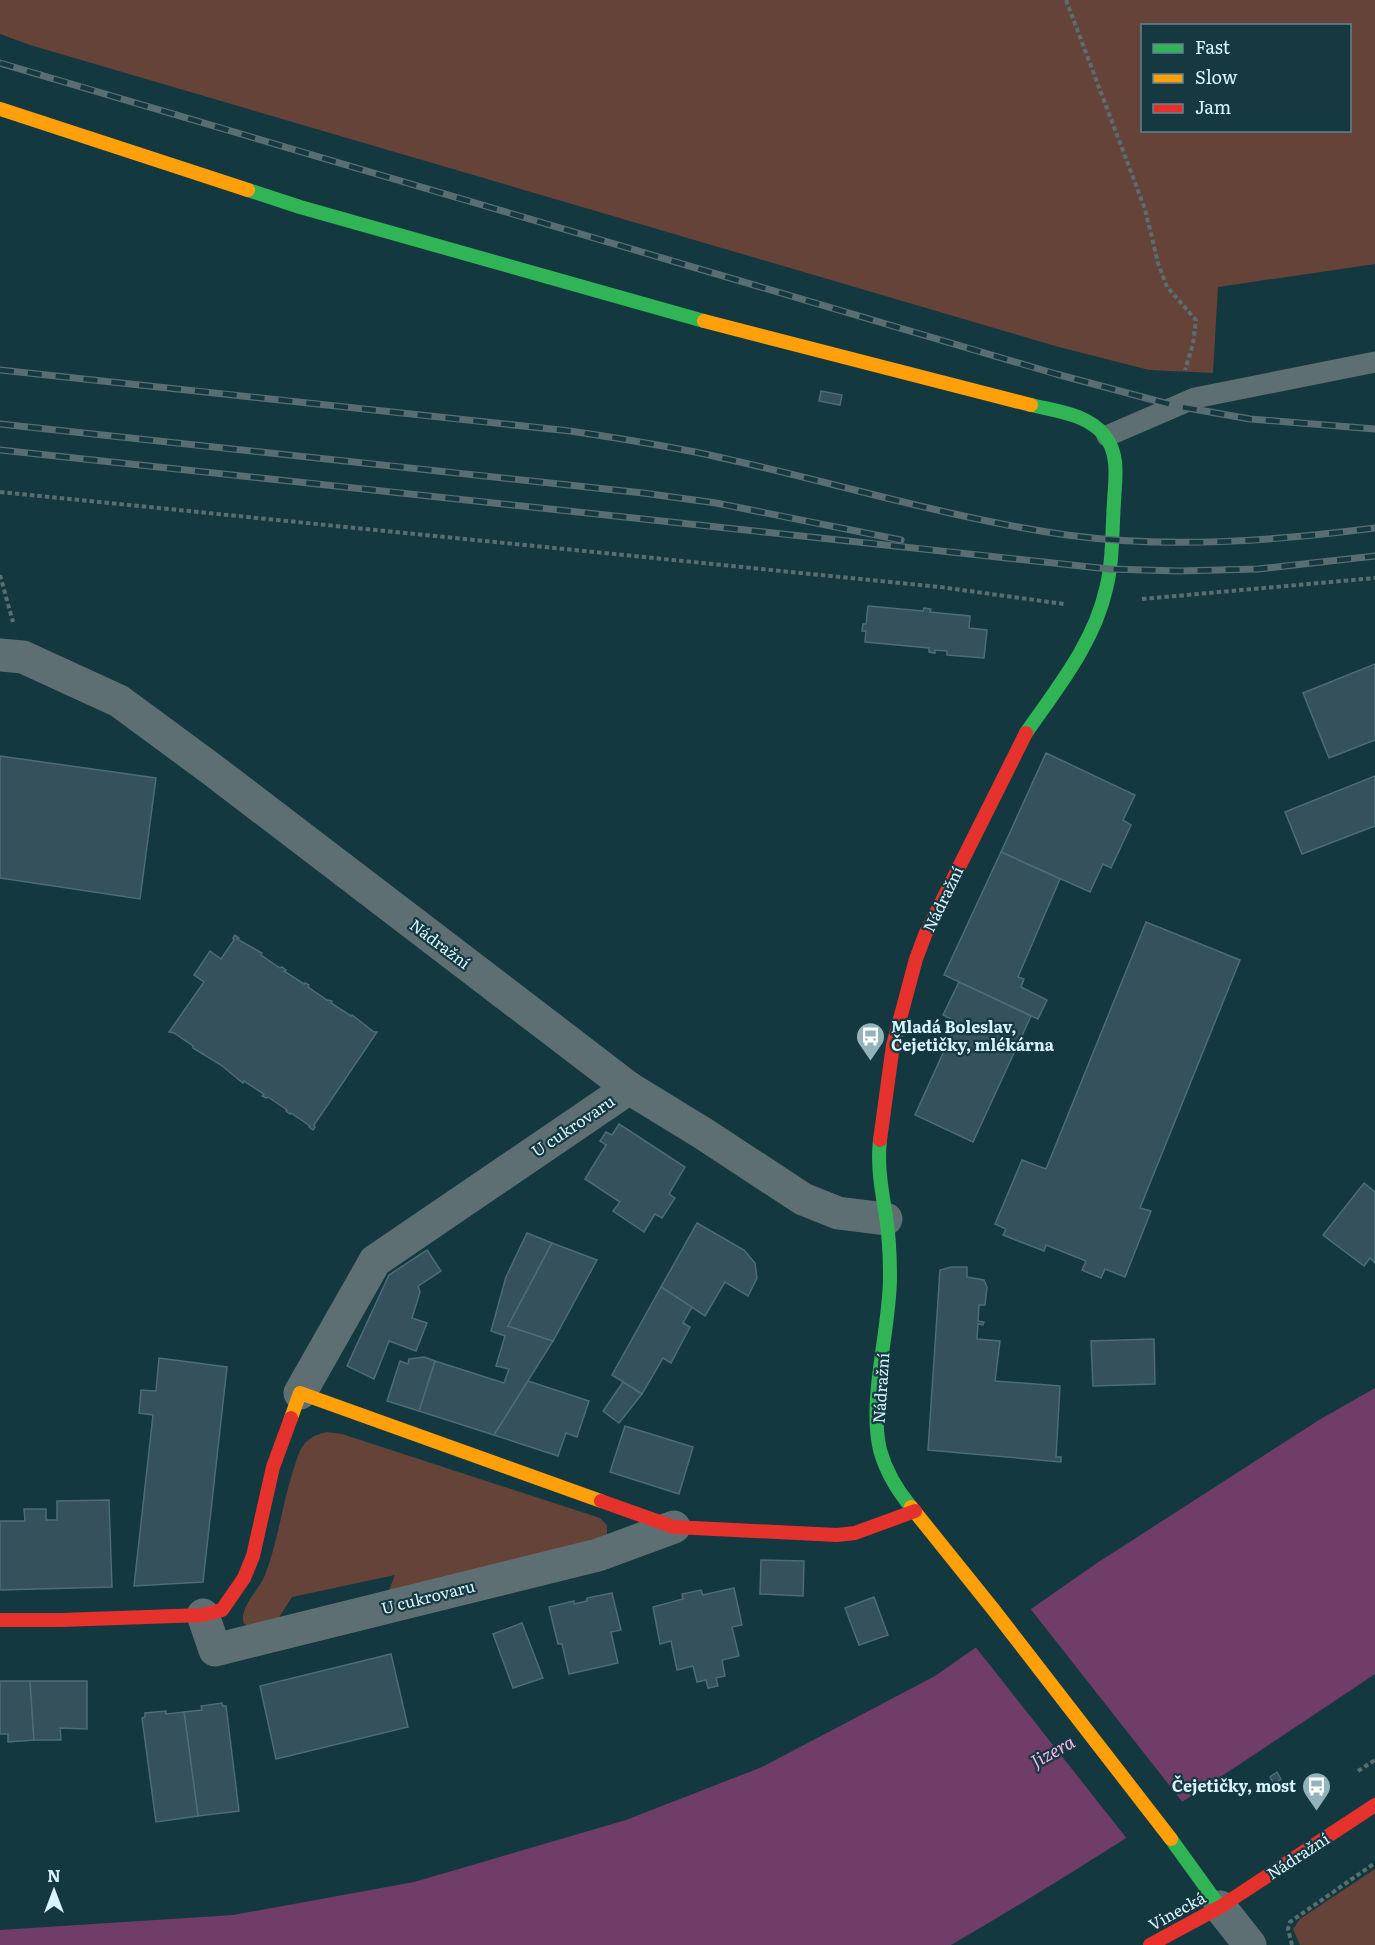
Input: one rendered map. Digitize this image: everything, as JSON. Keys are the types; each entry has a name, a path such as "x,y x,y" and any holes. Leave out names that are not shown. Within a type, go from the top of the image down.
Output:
{"street":[{"path":"0,109 300,207 674,313 1079,417 1096,426 1107,436"},
{"name":"Nádražní","path":"1107,436 1116,466 1108,578 1101,609 1089,636 1067,674 1024,736 925,934 893,1045 878,1156 890,1278 877,1412 878,1430 886,1467 898,1491 1163,1828 1220,1907 1375,1805"},
{"name":"Nádražní","path":"12,656 119,701 629,1088 803,1199 838,1213 886,1220"},
{"name":"U cukrovaru","path":"0,1620 203,1615 222,1610 244,1578 254,1556 273,1467 300,1393 375,1261 629,1088"},
{"name":"U cukrovaru","path":"300,1393 674,1527 837,1535 855,1533 915,1511"},
{"name":"U cukrovaru","path":"203,1615 215,1650 598,1555 674,1527"},
{"path":"1220,1907 1250,1945"},
{"name":"Vinecká","path":"1150,1945 1220,1907"}],"lane":[{"path":"1107,436 1195,398 1375,362"}],"path":[{"path":"1066,0 1145,209 1167,287 1196,320 1193,344 1181,383 1195,398"},
{"path":"0,492 940,587 1101,609 1149,597 1375,578"},
{"path":"0,575 12,656"},
{"path":"1354,1774 1375,1760"},
{"path":"1292,1945 1288,1929 1290,1922 1375,1863"}],"shaded area":[{"path":"0,0 1375,0 1375,264 1218,287 1213,373 1149,370 1059,347 30,45 0,34"},
{"path":"327,1432 342,1434 600,1518 607,1525 607,1534 602,1539 386,1598 395,1575 292,1597 273,1627 252,1627 244,1624 244,1612 269,1562 289,1484 300,1452 311,1438"},
{"path":"1375,1869 1375,1945 1300,1945 1293,1929 1300,1919"}],"water":[{"name":"Jizera","path":"1375,1388 1375,1674 1112,1847 951,1945 0,1945 0,1930 233,1915 414,1882 626,1820 762,1767 935,1676 1097,1563 1319,1420"}],"pier":[{"path":"1029,1607 1184,1804 1128,1840 974,1645"}],"building":[{"path":"821,391 842,395 840,405 819,401"},
{"path":"868,606 923,611 924,608 931,609 930,612 970,616 969,628 987,630 984,658 947,655 947,651 929,652 929,648 865,642 866,631 862,631 863,624 866,624"},
{"path":"1375,664 1375,740 1329,758 1303,693"},
{"path":"1046,753 1135,795 1123,820 1131,825 1111,868 1103,864 1090,892 1001,852"},
{"path":"0,756 156,778 140,899 0,878"},
{"path":"1375,776 1375,826 1302,854 1285,812"},
{"path":"1001,852 1060,879 1018,977 1024,979 1021,987 1047,1000 1038,1019 944,975"},
{"path":"1146,922 1240,960 1140,1208 1151,1211 1125,1277 1105,1269 1101,1278 1082,1270 1086,1261 1046,1245 1044,1251 1003,1235 1006,1229 995,1224 1022,1160 1046,1169"},
{"path":"235,935 239,938 237,939 262,953 261,955 286,970 284,971 309,985 308,987 332,1001 331,1003 377,1032 314,1125 313,1130 268,1097 262,1096 264,1094 244,1081 243,1083 221,1065 174,1033 169,1032 204,982 194,975 210,951 221,959"},
{"path":"959,982 1031,1016 973,1142 915,1115 957,1022 943,1015"},
{"path":"619,1124 685,1167 669,1194 675,1198 662,1218 655,1214 644,1232 613,1211 620,1202 585,1179 606,1145 600,1141 606,1132 612,1135"},
{"path":"1364,1183 1375,1192 1375,1263 1370,1258 1364,1266 1323,1235"},
{"path":"697,1223 744,1250 755,1263 757,1278 748,1296 725,1282 705,1316 661,1287"},
{"path":"527,1233 552,1243 508,1326 553,1341 494,1435 419,1411 435,1361 504,1383 509,1369 496,1366 505,1336 491,1331 506,1277"},
{"path":"552,1243 597,1260 553,1341 508,1326"},
{"path":"427,1250 441,1271 418,1286 420,1292 412,1318 427,1323 416,1351 389,1341 374,1379 347,1366 389,1275"},
{"path":"967,1267 967,1277 984,1280 987,1287 985,1305 979,1305 978,1321 984,1322 983,1325 978,1324 977,1339 1000,1341 995,1381 1060,1386 1056,1457 1061,1457 1061,1462 928,1450 940,1270"},
{"path":"661,1287 692,1307 683,1323 690,1327 671,1363 663,1358 642,1394 612,1375"},
{"path":"1154,1339 1155,1384 1093,1386 1091,1341"},
{"path":"424,1357 435,1361 419,1411 387,1401 400,1361 408,1364 409,1359"},
{"path":"159,1358 227,1367 203,1582 134,1586 153,1415 139,1413 141,1390 156,1391"},
{"path":"528,1381 589,1401 577,1437 566,1433 558,1456 494,1435"},
{"path":"623,1382 642,1394 619,1423 603,1411"},
{"path":"625,1426 693,1447 679,1494 610,1472"},
{"path":"109,1500 112,1587 0,1590 0,1521 25,1521 24,1509 46,1509 46,1520 57,1520 57,1501"},
{"path":"761,1560 804,1561 803,1596 760,1594"},
{"path":"734,1588 742,1625 732,1627 739,1656 722,1660 725,1676 716,1678 718,1686 708,1688 706,1680 697,1682 693,1666 677,1670 671,1641 660,1644 653,1607 683,1599 682,1594 701,1590 703,1595"},
{"path":"612,1593 621,1630 611,1632 618,1663 569,1674 562,1644 558,1644 549,1607 574,1601 574,1604 587,1601 587,1598"},
{"path":"874,1597 888,1635 859,1645 845,1608"},
{"path":"522,1623 543,1678 513,1688 493,1634"},
{"path":"391,1654 408,1727 276,1759 260,1686"},
{"path":"0,1681 30,1681 34,1740 8,1742 8,1734 0,1734"},
{"path":"30,1681 87,1681 87,1729 60,1728 61,1740 34,1740"},
{"path":"222,1703 226,1706 239,1811 198,1816 184,1712 202,1710 201,1706"},
{"path":"166,1711 166,1714 184,1712 198,1816 156,1822 142,1718 145,1717 145,1713"},
{"path":"1277,1772 1281,1779 1274,1784 1270,1777"}],"railway":[{"path":"0,63 1056,374 1176,406 1250,419 1375,429"},
{"path":"0,370 570,431 649,443 742,462 927,508 1067,535 1144,542 1221,542 1298,537 1375,528"},
{"path":"0,424 643,493 716,503 901,540"},
{"path":"0,450 1109,569 1179,571 1258,569 1375,556"}],"traffic: fast":[{"path":"248,190 300,207 704,321"},
{"path":"1026,733 1084,646 1100,609 1110,568 1116,476 1115,459 1110,443 1098,429 1081,418 1031,405"},
{"path":"880,1140 880,1169 888,1232 890,1277 876,1409 877,1430 885,1466 911,1507"},
{"path":"1171,1839 1220,1907"}],"traffic: slow":[{"path":"0,109 248,190"},
{"path":"704,321 1031,405"},
{"path":"291,1418 300,1393 601,1501"},
{"path":"911,1507 1171,1839"}],"traffic: jam":[{"path":"880,1140 893,1045 916,959 925,935 1026,733"},
{"path":"0,1620 203,1615 222,1610 244,1578 253,1556 273,1467 291,1418"},
{"path":"601,1501 674,1527 837,1535 855,1533 915,1511"},
{"path":"1150,1945 1220,1907 1375,1805"}],"place":[{"name":"Mladá Boleslav, Čejetičky, mlékárna","path":"870,1062"},
{"name":"Čejetičky, most","path":"1317,1812"}]}
